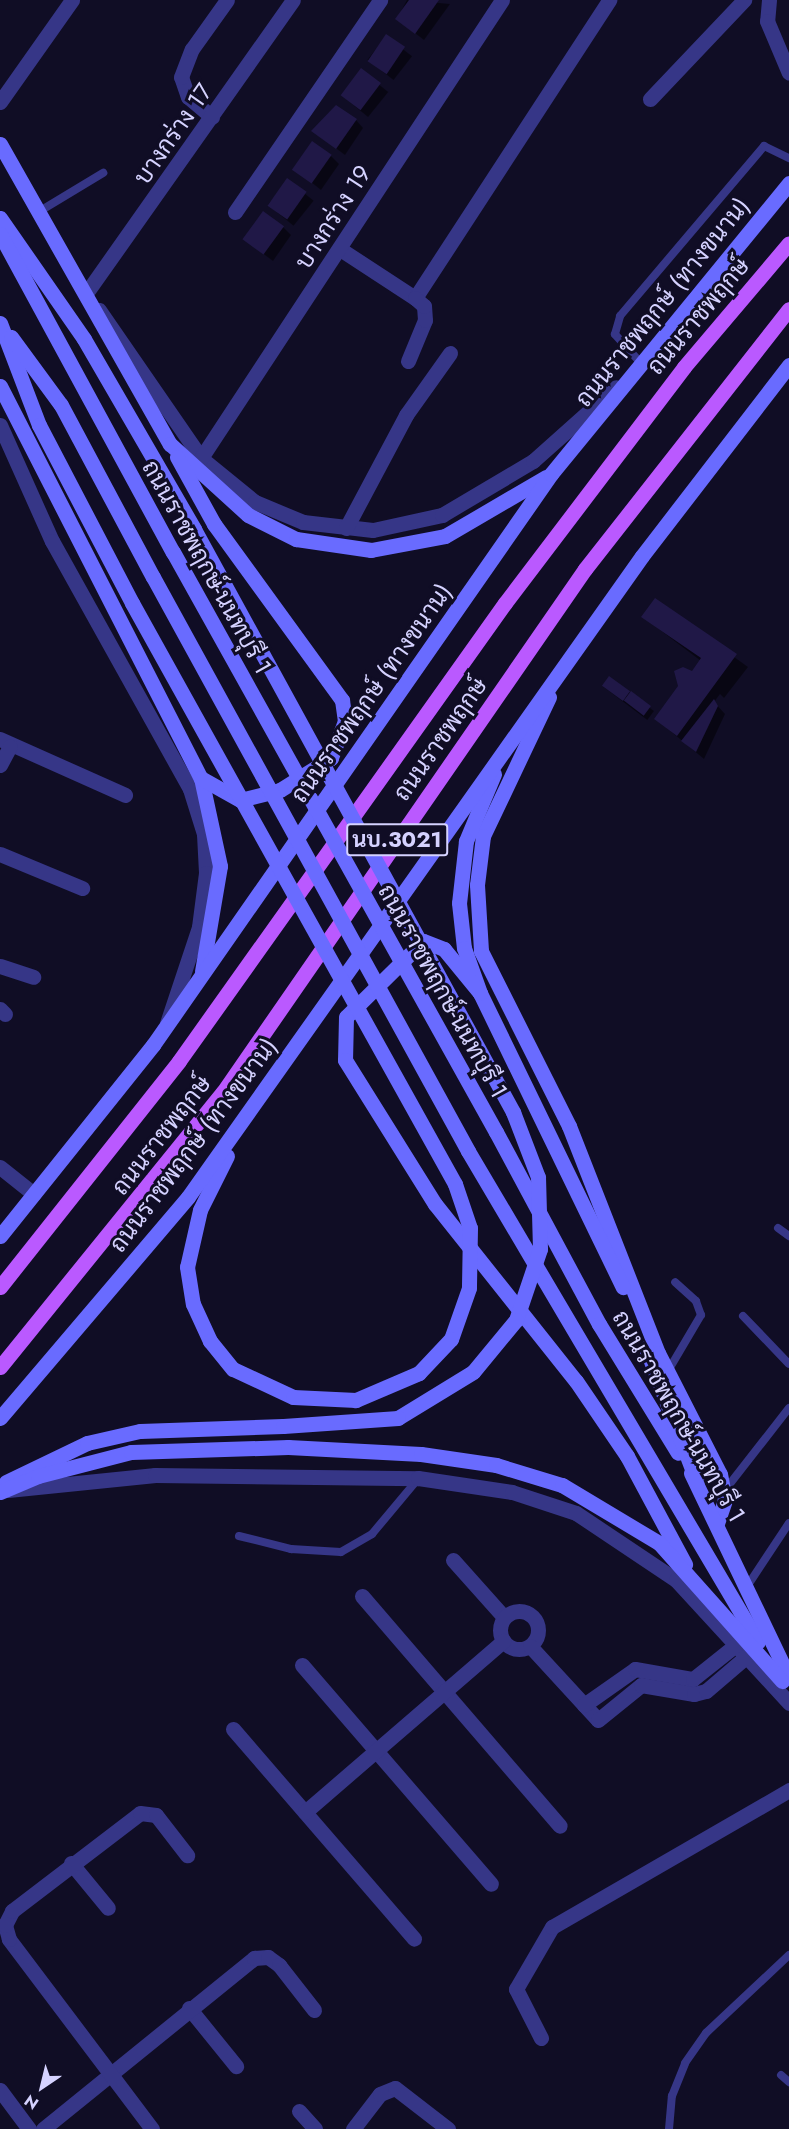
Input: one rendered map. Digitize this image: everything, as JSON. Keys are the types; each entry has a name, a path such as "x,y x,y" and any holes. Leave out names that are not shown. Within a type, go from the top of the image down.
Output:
{"main road":[{"path":"0,144 90,298 123,365 214,524 342,700 345,721 330,758 280,790 240,800 201,778"},
{"name":"ถนนราชพฤกษ์ (ทางขนาน)","path":"0,1236 166,1026 551,474 639,361 789,183"},
{"path":"0,218 84,339 194,528 513,1112 538,1177 540,1249 516,1320 473,1372 398,1418 283,1426 140,1431 87,1443 1,1489"},
{"name":"ถนนราชพฤกษ์-นนทบุรี 1","path":"0,234 173,552 496,1132 599,1324 696,1482 748,1585 786,1684"},
{"name":"ถนนราชพฤกษ์","path":"0,1287 179,1061 512,594 684,367 789,243"},
{"name":"ถนนราชพฤกษ์","path":"0,1367 223,1092 585,569 789,309"},
{"path":"0,322 39,425 132,603 455,1184 470,1228 469,1288 451,1339 419,1373 356,1400 293,1397 233,1369 210,1341 193,1304 187,1267 200,1210 245,1121"},
{"name":"ถนนราชพฤกษ์-นนทบุรี 1","path":"0,322 61,405 468,1151 786,1684"},
{"name":"ถนนราชพฤกษ์ (ทางขนาน)","path":"0,1418 158,1235 245,1121 505,746 789,365"},
{"path":"0,386 67,527 201,778 220,866 201,977"},
{"path":"170,444 248,515 296,539 371,550 445,536 551,474"},
{"path":"560,672 483,836 477,885 481,951 569,1126 668,1371 725,1490 717,1523"},
{"path":"505,746 466,841 461,874 464,948 480,993 621,1281 696,1482"},
{"path":"480,993 444,950 423,941 346,1017 345,1060 435,1204 570,1372 627,1456 688,1572"},
{"path":"1,1489 131,1452 288,1447 421,1454 496,1465 562,1485 614,1511 688,1572 786,1684"}],"street":[{"path":"0,102 72,0"},
{"path":"212,117 188,97 181,77 192,50 227,0"},
{"name":"บางกร่าง 17","path":"90,298 293,0"},
{"path":"235,212 380,0"},
{"name":"บางกร่าง 19","path":"201,458 502,0"},
{"path":"415,298 609,0"},
{"path":"650,99 744,0"},
{"path":"770,0 767,21 789,74"},
{"path":"340,249 424,306 425,320 408,361"},
{"path":"90,298 201,458 255,502 303,522 373,530 442,515 533,461 623,381"},
{"path":"346,528 406,415 450,353"},
{"path":"1,432 52,541 190,789 204,834 206,873 199,927 166,1026"},
{"path":"0,765 5,743 125,795"},
{"path":"0,854 82,888"},
{"path":"0,966 33,977"},
{"path":"0,1167 34,1194"},
{"path":"1,1489 155,1475 418,1478 512,1492 576,1513 676,1580 742,1649 789,1703"},
{"path":"305,1812 503,1641 504,1617 453,1560"},
{"path":"362,1596 560,1826"},
{"path":"504,1617 516,1611 534,1617 539,1629 530,1646"},
{"path":"503,1641 512,1648 530,1646"},
{"path":"530,1646 598,1720 641,1685 694,1694 706,1691 742,1649"},
{"path":"584,1705 635,1669 693,1679 742,1649"},
{"path":"302,1665 491,1884"},
{"path":"233,1730 414,1939"},
{"path":"541,2038 516,1989 552,1927 789,1790"},
{"path":"152,2129 9,1939 4,1925 12,1911 71,1863 148,1811 187,1855"},
{"path":"71,1863 108,1908"},
{"path":"43,2129 242,1965 268,1957 314,2010"},
{"path":"189,2008 236,2066"},
{"path":"353,2129 380,2094 395,2088 448,2129"},
{"path":"0,2090 29,2129"},
{"path":"299,2111 315,2129"}],"lane":[{"path":"639,361 615,334 620,316 764,146 789,158"},
{"path":"40,212 103,173"},
{"path":"778,1228 789,1236"},
{"path":"668,1371 701,1315 696,1301 675,1282"},
{"path":"743,1316 789,1364"},
{"path":"725,1490 789,1408"},
{"path":"239,1536 291,1550 341,1552 372,1534 418,1478"},
{"path":"748,1585 789,1523"},
{"path":"669,2129 672,2096 685,2063 706,2033 789,1955"},
{"path":"781,2075 789,2082"}],"building":[{"path":"409,0 439,0 415,34 395,19"},
{"path":"386,34 405,47 387,74 368,61"},
{"path":"361,68 381,83 361,110 341,95"},
{"path":"336,105 357,119 336,149 311,131"},
{"path":"312,141 332,155 312,183 292,170"},
{"path":"287,178 307,192 287,220 267,206"},
{"path":"263,211 284,226 263,255 242,239"},
{"path":"655,598 737,654 677,736 654,719 678,686 674,671 683,667 692,671 701,658 641,617"},
{"path":"609,676 630,691 623,701 602,686"},
{"path":"631,691 651,706 644,716 624,701"},
{"path":"714,699 718,706 696,752 681,741"}]}
